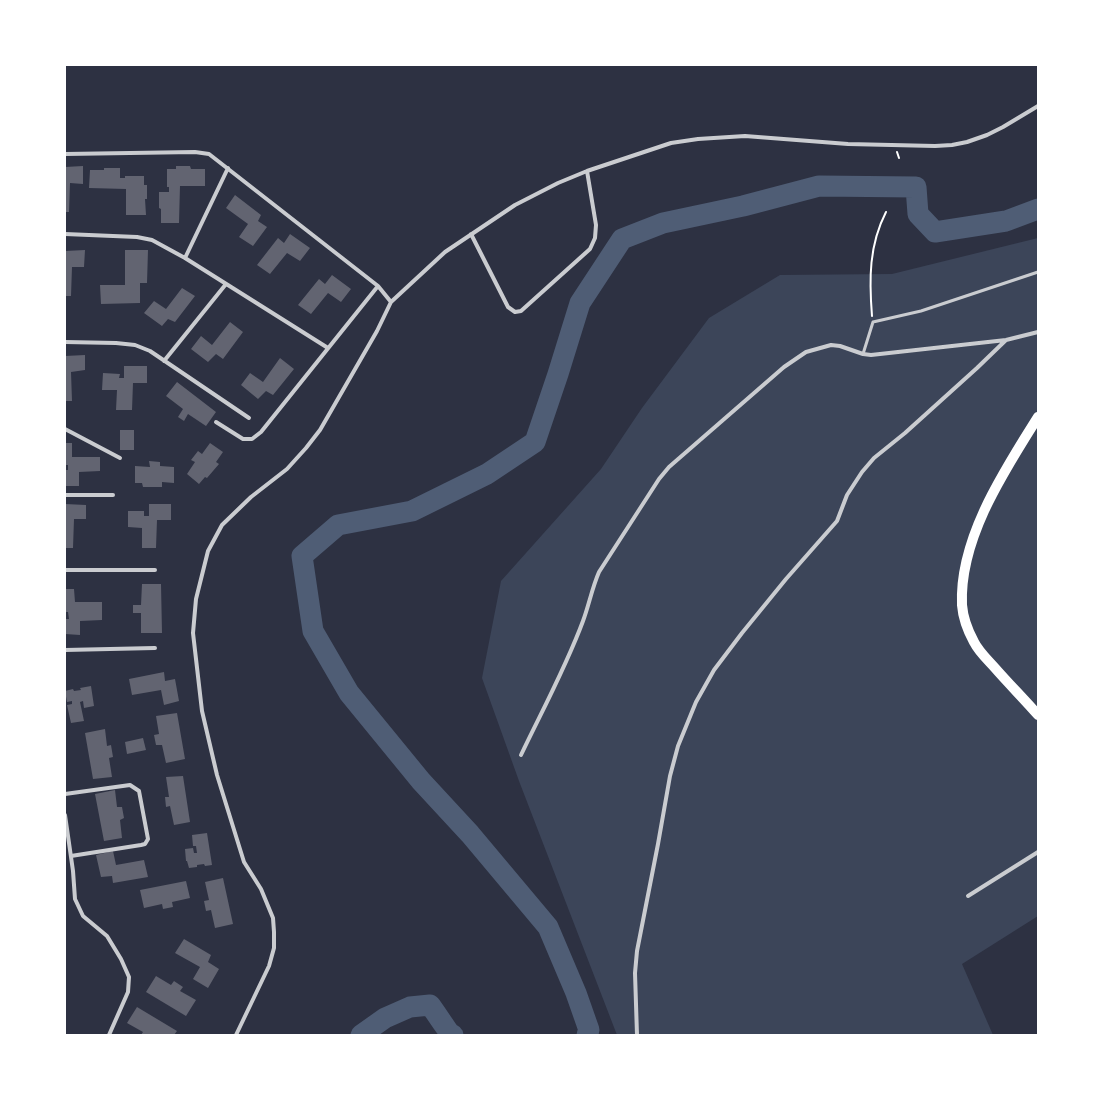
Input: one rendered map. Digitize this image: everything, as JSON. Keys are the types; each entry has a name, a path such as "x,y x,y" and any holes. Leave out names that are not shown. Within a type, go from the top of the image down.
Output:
{"main road":[{"path":"1038,417 1015,454 980,519 966,562 962,586 962,606 965,620 975,644 1038,715"},
{"path":"1038,430 986,521 972,563 968,603 971,618 986,649 1038,707"}],"street":[{"path":"236,1035 270,966 274,948 273,918 261,889 244,862 217,775 202,710 193,632 196,598 208,551 222,525 250,497 287,469 320,430 377,331 390,302 445,252 515,205 558,183 587,171 671,143 698,139 746,136 848,144 952,145 967,142 987,135 1038,106"},
{"path":"65,154 195,152 209,154 378,286 390,302"},
{"path":"185,258 228,168"},
{"path":"471,234 508,307 515,312 521,311 590,249 595,238 596,225 587,171"},
{"path":"65,234 137,237 152,240 185,258 328,348"},
{"path":"164,361 226,284"},
{"path":"216,422 243,439 252,439 261,432 378,286"},
{"path":"521,755 562,671 583,621 599,572 664,473 709,431 784,367 806,352 831,345 840,346 863,354 871,355 1006,340 1038,332"},
{"path":"637,1035 635,973 637,951 670,776 678,746 696,702 714,670 737,640 786,579 837,521 847,495 862,472 874,458 905,433 1006,340"},
{"path":"65,342 135,345 150,351 250,418"},
{"path":"65,429 120,458"},
{"path":"65,495 113,495"},
{"path":"65,570 155,570"},
{"path":"65,650 155,648"},
{"path":"65,794 130,785 136,787 139,791 148,839 145,844 142,845 71,856"},
{"path":"65,815 75,899 83,916 107,936 121,959 128,976 128,992 109,1035"},
{"path":"968,896 1038,852"}],"lane":[{"path":"863,354 873,322 921,311 1038,272"}],"path":[{"path":"873,322 870,294 873,247 879,226 886,212"}],"shaded area":[{"path":"1038,238 1038,916 962,964 993,1035 617,1035 519,781 482,678 501,581 601,469 642,408 709,318 780,275 892,274"}],"building":[{"path":"83,166 83,184 70,183 69,212 65,212 65,167"},
{"path":"176,166 190,166 191,169 205,169 205,186 180,186 179,223 161,223 159,192 169,192 169,187 167,187 167,169 176,169"},
{"path":"104,168 120,168 120,178 125,178 125,176 144,176 144,185 147,185 147,199 145,199 146,215 126,215 126,189 89,188 90,170 104,170"},
{"path":"235,195 261,215 258,221 267,227 253,246 239,237 248,224 226,208"},
{"path":"290,234 310,248 300,261 287,253 270,274 257,265 278,238 284,243"},
{"path":"85,250 84,267 72,267 71,296 65,296 65,251"},
{"path":"125,250 148,250 147,283 140,283 140,303 101,304 100,285 125,285"},
{"path":"332,275 351,289 341,302 328,293 311,314 298,305 319,279 325,284"},
{"path":"182,288 195,296 175,322 168,319 162,326 144,313 154,301 166,309"},
{"path":"230,322 243,332 223,359 216,354 208,362 191,349 201,336 212,345"},
{"path":"85,355 85,370 71,372 72,401 65,401 65,356"},
{"path":"280,358 294,369 273,395 266,391 258,399 241,385 250,373 263,382"},
{"path":"124,366 147,366 147,383 133,383 132,410 116,410 117,390 102,390 103,373 120,374 119,378 124,378"},
{"path":"177,382 216,412 206,426 188,414 184,421 178,417 183,409 166,396"},
{"path":"120,430 134,430 134,450 120,450"},
{"path":"65,443 72,443 72,457 100,457 100,471 79,472 79,486 65,486 65,470 68,470 68,465 65,465"},
{"path":"210,443 223,452 216,462 219,464 207,478 205,477 199,484 187,474 195,462 191,460 198,451 202,454"},
{"path":"149,461 160,462 160,466 174,467 174,483 162,482 162,487 143,487 142,483 135,483 135,466 150,467"},
{"path":"65,504 86,505 86,519 74,519 73,548 65,548"},
{"path":"149,504 171,504 171,520 157,520 156,548 142,548 142,528 128,527 128,511 144,511 144,516 149,516"},
{"path":"142,584 161,584 162,633 141,633 141,613 133,613 133,605 141,605"},
{"path":"65,589 74,589 75,602 102,602 102,620 80,621 80,635 65,634 65,619 69,619 68,612 65,612"},
{"path":"164,672 165,681 175,679 179,701 164,705 161,690 132,695 129,679"},
{"path":"91,686 94,706 84,708 83,701 80,702 84,721 71,723 67,705 72,704 72,701 67,702 65,691 73,689 74,691 81,690 80,688"},
{"path":"177,713 185,759 166,763 162,745 156,745 154,735 159,734 156,716"},
{"path":"105,729 107,746 111,745 113,757 109,758 112,777 93,779 85,733"},
{"path":"143,738 146,750 127,754 125,742"},
{"path":"183,776 190,822 174,825 170,806 166,807 165,797 169,797 166,777"},
{"path":"115,790 117,807 122,807 124,818 120,820 122,838 104,841 95,794"},
{"path":"207,833 212,865 205,866 204,864 189,868 186,861 185,849 193,848 194,853 197,853 196,846 193,846 192,835"},
{"path":"113,851 116,865 144,860 148,877 113,883 112,876 101,877 96,855"},
{"path":"223,878 233,924 215,928 211,910 206,911 204,901 209,900 205,882"},
{"path":"186,881 190,898 172,902 173,907 163,909 162,904 144,908 140,890"},
{"path":"184,939 211,955 208,962 219,969 208,988 193,979 200,967 175,953"},
{"path":"156,976 171,985 174,981 183,987 180,991 196,1000 186,1016 146,992"},
{"path":"137,1007 177,1031 174,1035 141,1035 143,1032 127,1023"}],"waterway":[{"path":"587,1035 589,1030 576,993 548,927 470,834 421,781 349,693 313,631 302,556 338,525 412,511 487,474 535,442 580,303 622,239 663,223 743,206 819,186 916,187 918,214 935,232 1006,221 1038,209"},
{"path":"361,1035 385,1018 410,1007 430,1005 453,1035"}]}
